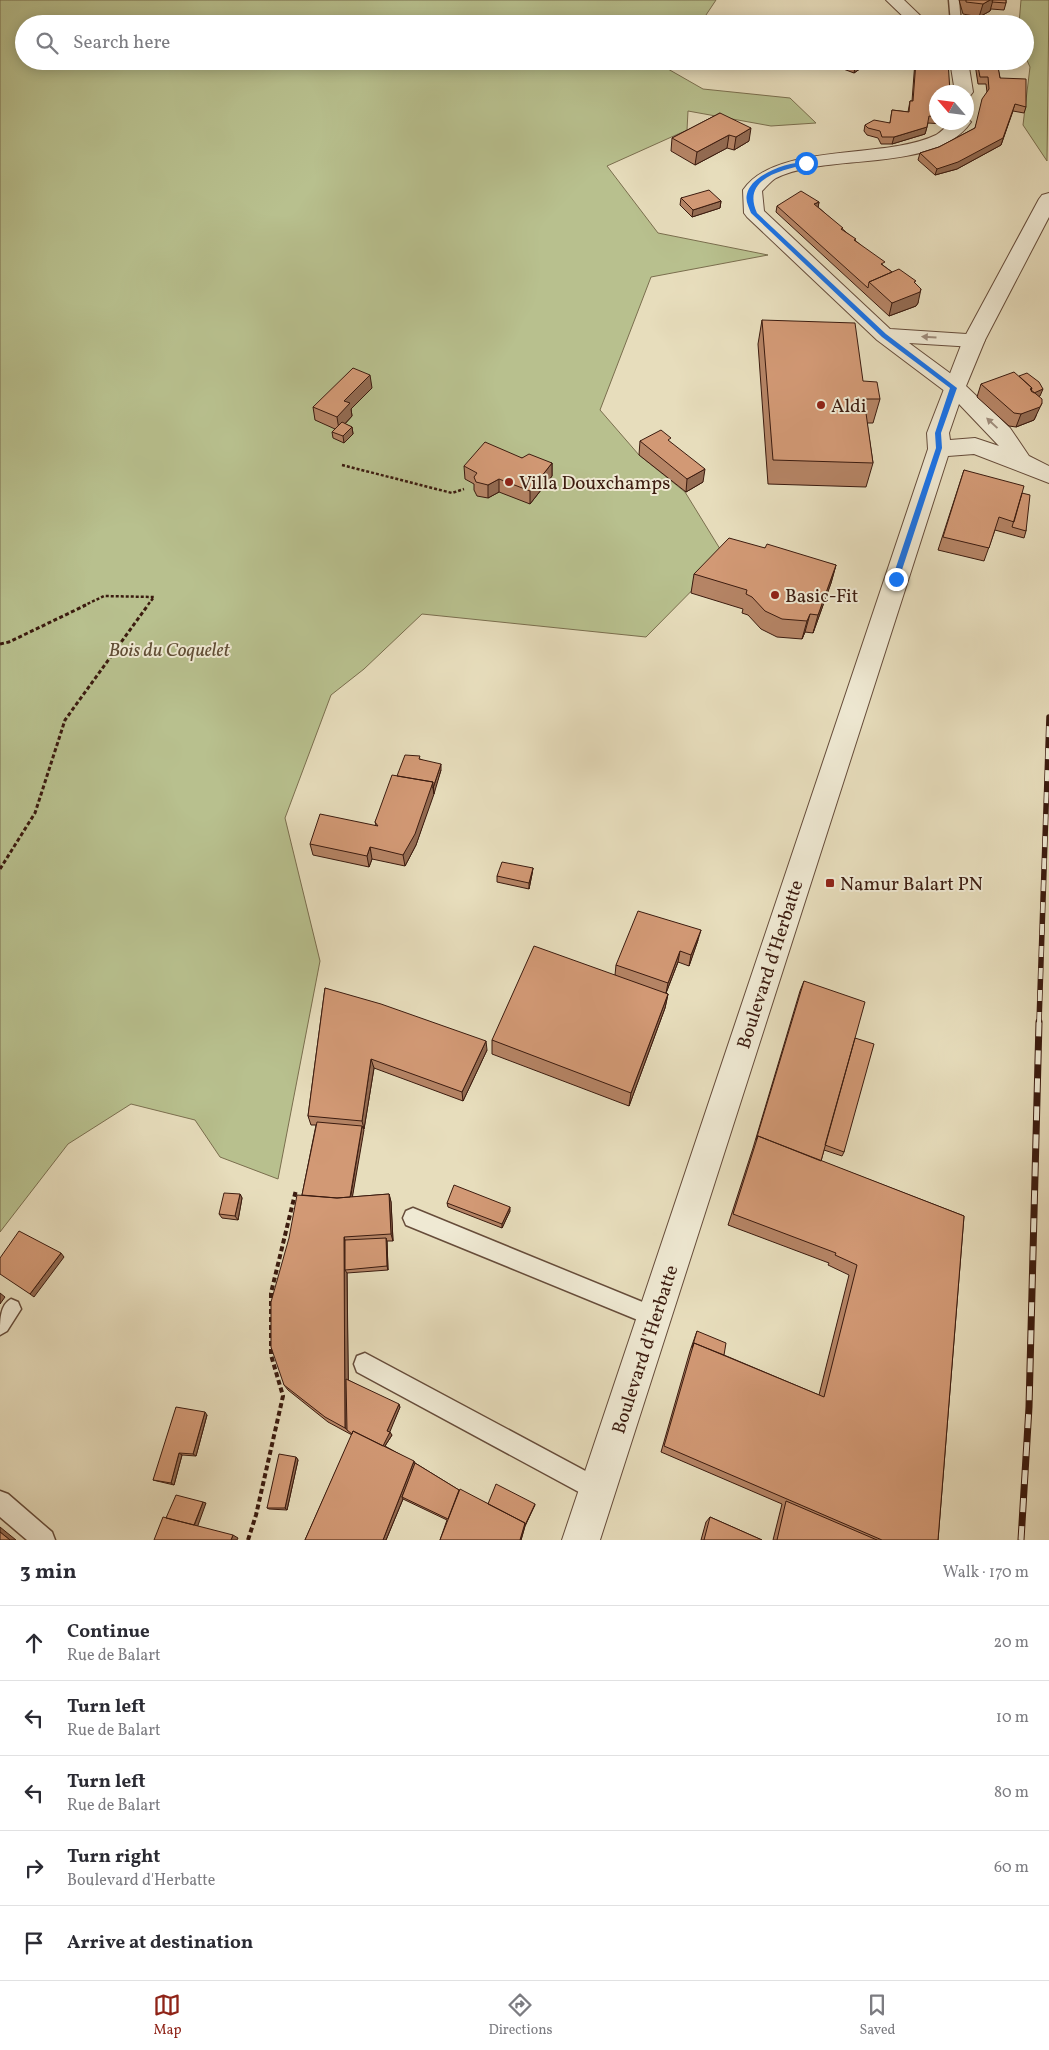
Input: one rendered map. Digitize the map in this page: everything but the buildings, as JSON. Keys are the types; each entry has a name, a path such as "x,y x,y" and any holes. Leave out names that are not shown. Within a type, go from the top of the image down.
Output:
{"street":[{"path":"894,0 911,15"},
{"path":"960,70 963,85"},
{"path":"955,130 938,142 899,153 806,163 782,168 766,176 750,192 749,202 754,213 884,335 954,388 1002,433 1021,462"},
{"name":"Boulevard d'Herbatte","path":"581,1540 939,448 938,433 974,340 1049,199"},
{"path":"884,335 974,340"},
{"path":"939,448 975,446 1021,462 1049,475"}],"lane":[{"path":"954,0 955,15"},
{"path":"413,1218 655,1317"},
{"path":"365,1364 598,1490"},
{"path":"0,1502 44,1540"}],"path":[{"path":"342,465 452,493 464,489"},
{"path":"0,644 10,642 104,596 154,597 65,720 35,813 0,869"},
{"path":"248,1540 256,1515 283,1396 271,1355 271,1293 296,1190"}],"green space":[{"name":"Bois du Coquelet","path":"0,0 716,0 706,15 15,15 15,70 670,70 703,89 790,98 816,123 771,126 688,111 687,130 607,166 658,233 768,255 651,277 600,410 639,455 685,492 725,557 646,637 422,614 364,669 331,695 285,818 320,961 278,1179 220,1157 195,1120 131,1104 68,1144 0,1232"},
{"path":"1021,0 1049,0 1047,161 1023,125 1030,70 1034,70 1034,15 1020,15"}],"railway":[{"path":"1039,1023 1049,717"},
{"path":"1021,1540 1029,1407 1039,1022"}],"place":[{"name":"Aldi","path":"821,405"},
{"name":"Villa Douxchamps","path":"509,482"},
{"name":"Basic-Fit","path":"775,595"},
{"name":"Namur Balart PN","path":"830,883"}],"route":[{"path":"806,163 782,168 766,176 756,184 750,192 749,202 754,213 884,335 954,388 938,433 939,448 896,579"}]}
